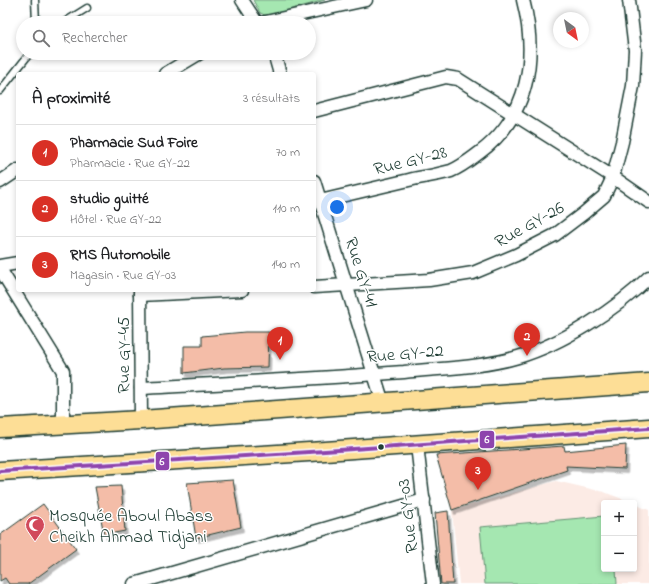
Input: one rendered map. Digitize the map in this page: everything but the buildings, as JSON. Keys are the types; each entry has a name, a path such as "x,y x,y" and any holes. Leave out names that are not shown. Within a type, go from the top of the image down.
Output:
{"main road":[{"path":"0,428 141,420 649,383"},
{"path":"0,471 417,445 649,428"}],"street":[{"path":"242,0 252,16"},
{"name":"Rue GY-28","path":"320,201 452,170 490,145 502,132 514,115 525,89 531,54 529,24 523,0"},
{"name":"Rue GY-26","path":"316,287 430,280 473,273 516,255 555,235 584,214 604,196 613,176 622,142 633,86 635,50 630,0"},
{"path":"294,16 360,1"},
{"path":"180,70 192,60"},
{"path":"276,60 279,72"},
{"path":"316,110 446,77 458,79 613,176 649,202"},
{"path":"0,182 16,171"},
{"name":"Rue GY-41","path":"316,188 383,403"},
{"path":"16,264 0,268 63,371 63,425"},
{"name":"Rue GY-22","path":"141,388 375,374 488,364 518,357 548,346 617,305 649,278"},
{"name":"Rue GY-45","path":"140,292 141,420"},
{"name":"Rue GY-03","path":"417,445 433,584"},
{"path":"134,584 168,579 424,500"}],"lane":[{"path":"35,0 36,16"},
{"path":"75,16 88,8"},
{"path":"0,91 24,60"}],"shaded area":[{"path":"556,481 604,492 625,500 601,500 601,572 637,572 637,505 649,510 649,584 459,584 452,510"}],"green space":[{"path":"253,0 325,0 267,16 260,13"},
{"path":"601,516 601,572 616,572 617,584 485,584 480,527"}],"transit line":[{"name":"6","path":"0,471 325,451 649,428"}],"place":[{"name":"studio guitté","path":"527,356"},
{"name":"Pharmacie Sud Foire","path":"280,360"},
{"name":"RMS Automobile","path":"478,490"},
{"name":"Mosquée Aboul Abass Cheikh Ahmad Tidjani","path":"35,542"}]}
